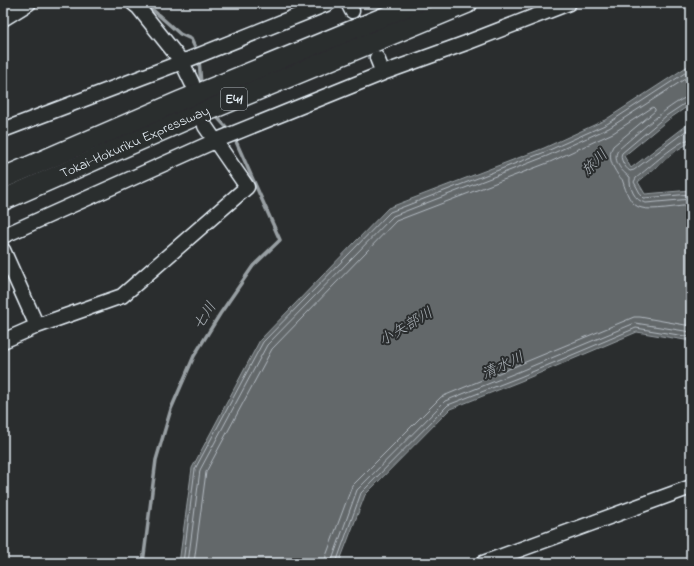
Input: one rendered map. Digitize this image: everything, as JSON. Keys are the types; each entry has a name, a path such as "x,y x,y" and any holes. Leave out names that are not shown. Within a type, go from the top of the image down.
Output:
{"highway":[{"name":"Tokai-Hokuriku Expressway","path":"3,178 179,102 420,3"},
{"name":"Tokai-Hokuriku Expressway","path":"3,200 187,119 468,3"}],"street":[{"path":"3,19 29,3"},
{"path":"3,236 215,141 383,73 569,3"},
{"path":"136,4 182,62 192,83"},
{"path":"3,130 182,62 319,5"},
{"path":"377,58 383,73"},
{"path":"3,341 38,326 122,296 247,187 205,126"},
{"path":"3,250 38,326"},
{"path":"483,563 691,487"}],"water":[{"path":"691,64 691,104 669,119 624,156 631,168 691,122 691,142 677,150 638,182 645,194 691,190 691,341 637,332 450,409 365,495 339,563 179,563 192,468 260,340 388,208 544,148 605,120"}],"waterway":[{"name":"七川","path":"145,3 180,34 191,39 197,52"},
{"name":"七川","path":"199,60 201,84"},
{"name":"七川","path":"215,115 230,131"},
{"name":"七川","path":"143,563 156,460 171,409 194,356 220,314 253,266 280,240 234,137"}],"water label":[{"name":"旅川","path":"595,163"},
{"name":"小矢部川","path":"406,327"},
{"name":"清水川","path":"503,366"}]}
